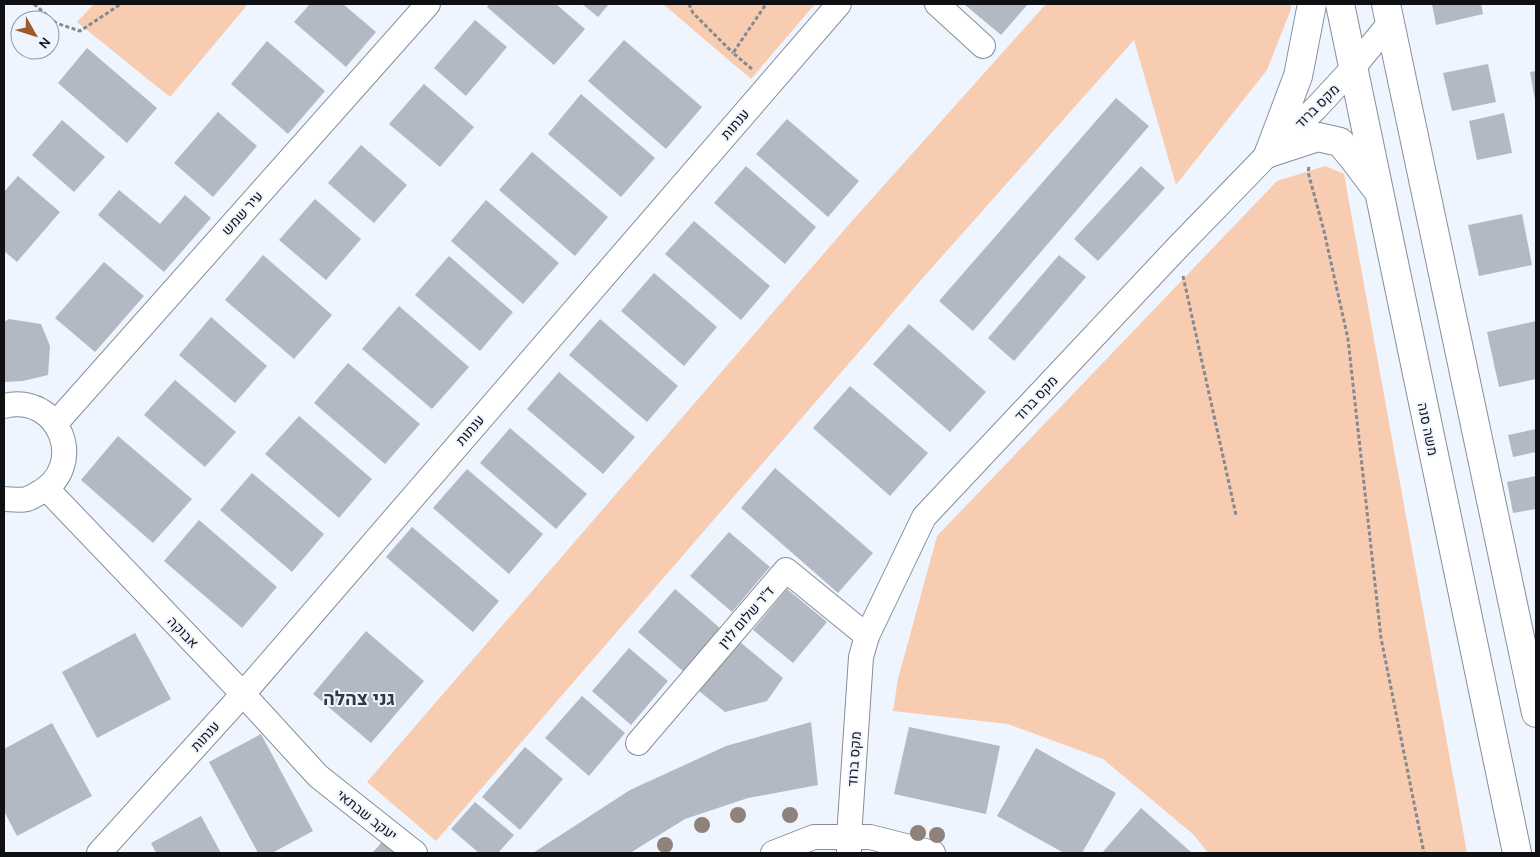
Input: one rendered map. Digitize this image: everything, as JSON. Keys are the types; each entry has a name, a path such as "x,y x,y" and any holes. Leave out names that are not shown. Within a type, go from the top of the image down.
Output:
{"main road":[{"path":"1269,153 1298,76 1312,4"},
{"name":"משה סנה","path":"1340,4 1517,853"},
{"path":"1388,14 1536,713"},
{"path":"1269,153 1318,137 1340,142 1380,194"}],"street":[{"name":"עיר שמש","path":"56,423 428,4"},
{"name":"ענתות","path":"99,853 243,694 838,4"},
{"path":"937,4 983,46"},
{"name":"מקס ברוד","path":"849,845 861,657 867,636 924,517 1177,248 1354,68 1388,14"},
{"path":"4,406 14,403 30,405 44,412 56,423 63,440 65,458 59,475 47,489 27,499 4,498"},
{"name":"אבוקה","path":"47,489 243,694 318,776"},
{"name":"ד\"ר שלום לוין","path":"638,743 786,570 867,636"},
{"name":"יעקב שבתאי","path":"318,776 415,853"},
{"path":"773,853 814,837 849,845 870,837 933,853"}],"path":[{"path":"34,4 56,23 80,31 121,4"},
{"path":"689,4 693,13 769,84"},
{"path":"734,52 766,4"},
{"path":"1318,137 1308,172 1324,231 1348,339 1381,638 1424,853"},
{"path":"1187,298 1236,515"}],"shaded area":[{"path":"94,4 248,4 170,97 77,22"},
{"path":"663,4 815,4 751,79"},
{"path":"1046,4 1291,4 1291,9 1267,70 1176,185 1134,40 921,280 436,841 367,782 852,221"},
{"path":"1325,166 1344,174 1467,853 1208,853 1194,835 1103,759 1008,724 893,711 898,679 937,536 1277,181"}],"building":[{"path":"310,4 343,4 376,32 346,67 294,22"},
{"path":"489,4 556,4 585,29 554,65 487,7"},
{"path":"582,4 609,4 598,17"},
{"path":"964,4 1028,4 1001,35"},
{"path":"1432,4 1481,4 1483,14 1436,25"},
{"path":"475,20 507,47 466,96 434,68"},
{"path":"624,40 702,107 666,149 588,81"},
{"path":"267,41 325,91 288,134 231,84"},
{"path":"87,48 157,108 127,143 58,83"},
{"path":"1488,64 1496,102 1452,111 1443,73"},
{"path":"1536,71 1536,100 1535,100 1530,72"},
{"path":"424,84 474,127 440,167 389,124"},
{"path":"581,94 655,158 621,197 548,134"},
{"path":"1116,98 1149,126 973,331 939,301"},
{"path":"218,112 257,146 213,197 174,163"},
{"path":"1504,113 1512,153 1477,160 1469,121"},
{"path":"787,119 859,181 828,217 756,154"},
{"path":"62,120 105,157 74,192 32,155"},
{"path":"361,145 407,185 374,223 328,183"},
{"path":"532,152 608,217 575,256 499,190"},
{"path":"746,166 816,227 785,264 714,203"},
{"path":"1141,166 1165,188 1098,261 1074,239"},
{"path":"18,176 60,212 17,262 4,251 4,192"},
{"path":"119,190 160,224 185,195 211,218 164,272 98,215"},
{"path":"315,199 361,239 326,280 279,240"},
{"path":"486,200 559,263 523,304 451,241"},
{"path":"1522,214 1532,265 1479,276 1468,225"},
{"path":"694,221 770,286 741,320 665,254"},
{"path":"263,255 332,315 294,359 225,300"},
{"path":"1059,255 1086,277 1014,361 988,338"},
{"path":"449,256 513,312 480,351 415,295"},
{"path":"104,262 144,296 95,352 55,318"},
{"path":"654,273 717,327 684,366 621,311"},
{"path":"399,306 469,367 432,409 362,349"},
{"path":"211,317 267,366 235,403 179,355"},
{"path":"9,319 41,324 50,346 48,375 23,381 4,382 4,322"},
{"path":"600,319 678,386 647,422 569,355"},
{"path":"1536,321 1536,379 1499,387 1487,332"},
{"path":"909,324 986,392 950,432 873,364"},
{"path":"348,363 420,424 385,464 314,403"},
{"path":"559,372 635,437 603,474 527,409"},
{"path":"175,380 236,432 205,467 144,415"},
{"path":"850,386 928,453 890,496 813,428"},
{"path":"299,416 372,479 339,518 265,454"},
{"path":"510,428 587,494 556,529 480,463"},
{"path":"1536,429 1536,452 1513,457 1508,435"},
{"path":"118,436 192,499 153,543 81,480"},
{"path":"775,468 873,553 838,593 741,508"},
{"path":"467,469 543,534 509,574 433,508"},
{"path":"252,473 324,534 292,572 220,510"},
{"path":"1536,476 1536,509 1513,513 1507,482"},
{"path":"199,520 277,587 242,628 164,561"},
{"path":"412,527 499,601 473,632 386,557"},
{"path":"729,532 770,567 732,612 690,576"},
{"path":"675,589 721,629 684,672 638,632"},
{"path":"787,589 827,622 793,663 753,630"},
{"path":"366,631 424,681 371,743 313,694"},
{"path":"135,633 171,699 97,738 62,672"},
{"path":"740,642 783,678 767,701 725,712 699,691"},
{"path":"629,648 668,681 631,725 592,691"},
{"path":"582,696 625,733 589,776 545,738"},
{"path":"811,722 818,785 748,798 685,819 630,853 533,853 630,790 726,746"},
{"path":"52,723 92,796 17,836 4,811 4,749"},
{"path":"909,727 1000,746 986,814 894,794"},
{"path":"261,734 313,831 272,853 258,853 209,762"},
{"path":"525,747 563,779 520,830 482,797"},
{"path":"1036,748 1116,793 1082,853 1064,853 997,816"},
{"path":"475,802 514,835 498,853 479,853 451,829"},
{"path":"1141,808 1192,853 1102,853"},
{"path":"201,816 221,853 156,853 151,843"},
{"path":"384,840 400,853 372,853"}],"district":[{"name":"גני צהלה","path":"359,698"}]}
